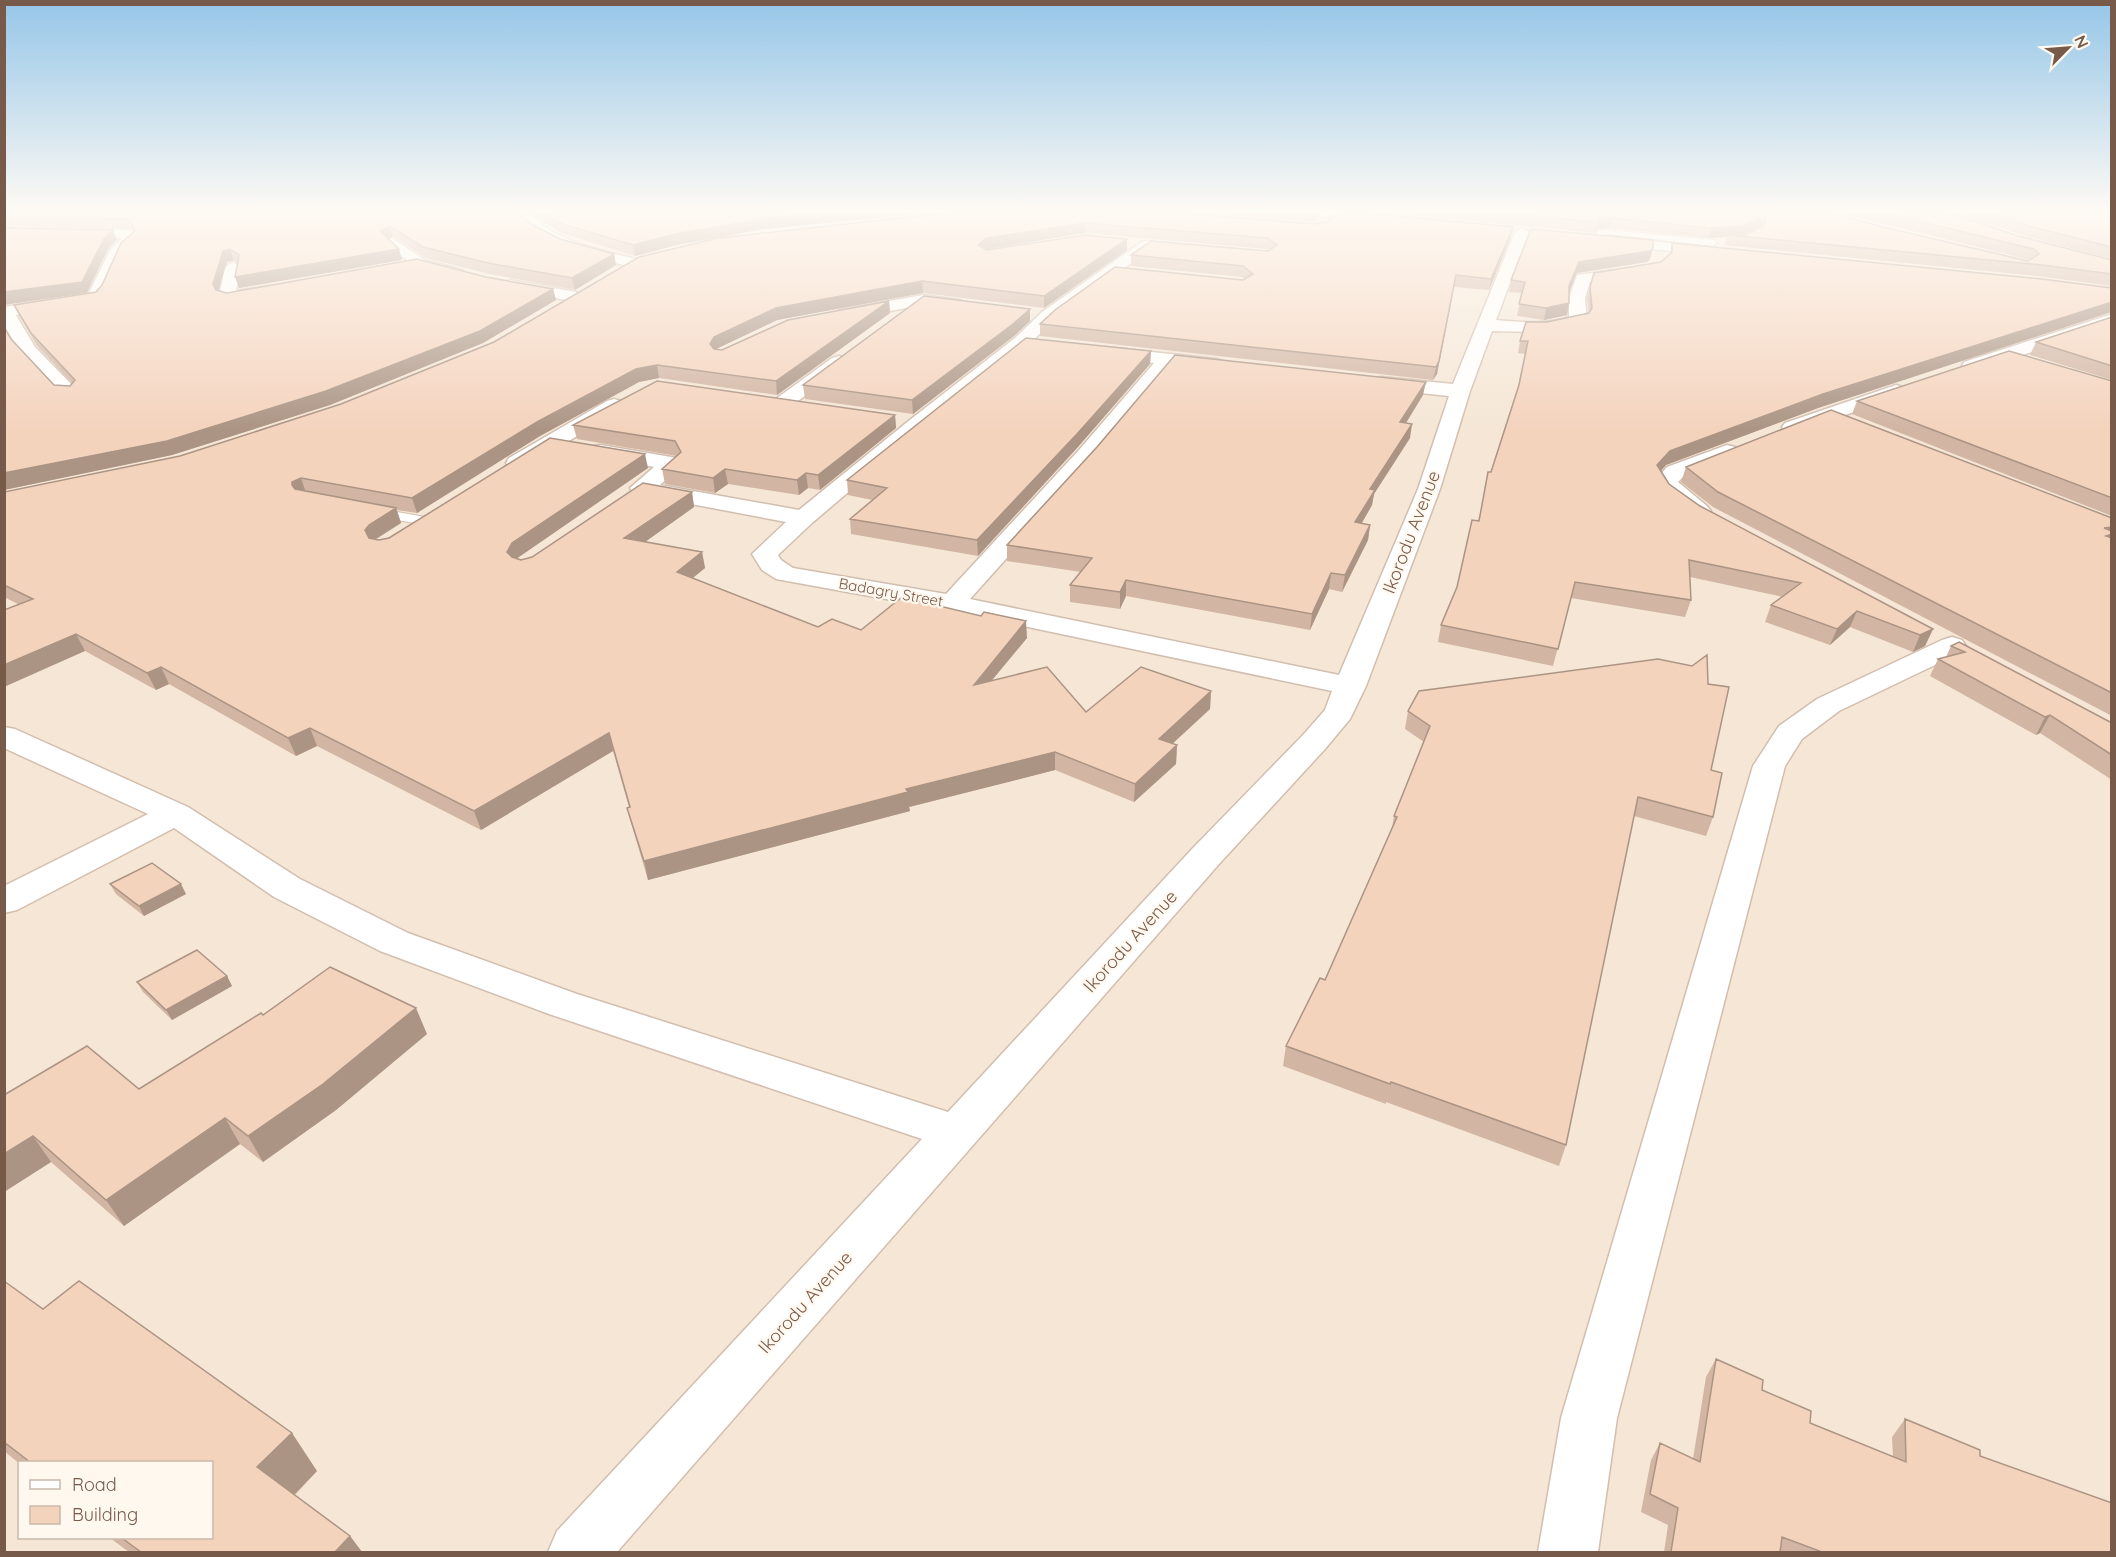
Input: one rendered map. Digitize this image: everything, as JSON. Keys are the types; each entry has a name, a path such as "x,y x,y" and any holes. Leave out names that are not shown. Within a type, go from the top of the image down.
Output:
{"street":[{"path":"69,393 28,350 5,312 93,299 97,296 102,285"},
{"path":"229,285 227,296 241,296 286,288"},
{"path":"508,285 576,297"},
{"path":"557,309 596,285"},
{"name":"Badagry Street","path":"1092,285 1048,316 1032,344 906,421 765,555 771,565 785,574 952,603 1351,686"},
{"name":"Ikorodu Avenue","path":"578,1552 1206,856 1314,742 1339,712 1429,489 1460,391 1501,285"},
{"path":"1485,325 1545,327 1565,325 1578,320 1577,298 1581,285"},
{"path":"834,316 930,295 980,308"},
{"path":"894,321 930,295"},
{"path":"1025,313 1048,316"},
{"path":"1949,374 2112,319"},
{"path":"780,405 856,349"},
{"path":"1088,350 1237,367"},
{"path":"2005,355 2037,365"},
{"path":"952,603 1087,455 1167,360"},
{"path":"1366,381 1460,391"},
{"path":"1772,435 1916,384"},
{"path":"501,473 628,397"},
{"path":"758,402 803,408"},
{"path":"1826,414 1859,427"},
{"path":"549,443 669,463 670,466 632,495 804,518"},
{"path":"1724,525 1704,514 1674,492 1666,481 1675,472 1740,447"},
{"path":"401,536 435,515"},
{"path":"1568,1552 1589,1418 1769,766 1790,733 1828,705 1948,644"},
{"path":"4,736 176,814 287,888 394,942 563,1004 957,1133"},
{"path":"4,901 176,814"}],"lane":[{"path":"360,509 435,515"}],"shaded area":[{"path":"5,285 2111,285 2111,1552 5,1552"}],"building":[{"path":"4,285 61,285 4,292"},
{"path":"102,285 213,285 216,290 227,293 274,285 529,285 553,289 480,331 326,391 167,441 4,473 4,327 11,339 54,385 70,386 75,380 31,333 14,305 96,292"},
{"path":"592,285 902,285 776,308 714,337 710,344 714,349 722,350 788,320 889,301 776,381 657,365 636,369 537,422 412,498 301,478 292,482 292,485 295,489 396,508 365,530 369,538 379,540 389,538 550,438 645,454 512,543 507,552 512,557 521,560 532,557 643,483 692,492 624,538 702,552 677,572 818,627 832,619 861,630 902,597 981,616 984,612 1026,621 974,685 1047,667 1086,712 1141,667 1211,691 1159,739 1177,745 1135,784 1055,752 906,789 908,792 644,861 627,808 630,807 609,733 474,811 310,728 288,738 161,667 147,673 76,634 4,665 4,610 33,599 4,585 4,492 180,456 341,404 494,342"},
{"path":"952,285 1061,285 1044,296"},
{"path":"1090,285 1454,285 1436,367 1040,324"},
{"path":"1524,285 1570,285 1569,303 1546,308 1519,304"},
{"path":"1591,285 2086,285 2112,288 2112,302 1823,394 1670,451 1657,465 1669,484 1700,506 1933,629 1920,635 1857,611 1837,629 1771,605 1801,583 1689,560 1691,600 1575,582 1558,649 1441,625 1457,587 1472,520 1479,521 1488,472 1491,472 1519,385 1528,341 1520,341 1526,322 1547,322 1589,313 1592,308"},
{"path":"924,296 1030,309 912,400 803,385"},
{"path":"2112,317 2112,366 2036,342"},
{"path":"1026,338 1151,351 977,540 850,519 887,488 847,480"},
{"path":"2009,351 2112,381 2112,498 1857,401"},
{"path":"1175,355 1426,382 1400,422 1412,424 1370,489 1375,490 1355,522 1370,525 1345,575 1331,573 1312,614 1126,580 1120,592 1070,585 1092,558 1007,545 1097,447"},
{"path":"657,381 895,415 818,475 806,473 797,480 725,469 713,478 662,469 681,452 675,441 573,425"},
{"path":"1831,410 2112,518 2112,527 2104,528 2112,531 2112,534 2106,536 2112,538 2112,693 1718,492 1686,467"},
{"path":"1959,642 2112,723 2112,755 2050,715 2045,717 1938,659 1965,652 1951,646"},
{"path":"1707,655 1708,684 1729,687 1711,770 1722,773 1713,817 1638,797 1566,1145 1286,1046 1320,978 1325,980 1397,817 1394,816 1430,726 1408,711 1419,691 1658,659 1692,666"},
{"path":"152,863 181,884 139,906 110,884"},
{"path":"197,950 227,976 166,1010 137,982"},
{"path":"330,967 416,1008 323,1084 248,1136 225,1118 106,1200 33,1136 4,1154 4,1095 87,1046 139,1089 261,1013 263,1015"},
{"path":"4,1281 43,1309 79,1281 292,1433 257,1467 350,1536 335,1552 141,1552 123,1539 213,1539 213,1461 29,1461 4,1442"},
{"path":"1716,1359 1763,1380 1762,1390 1811,1411 1810,1423 1906,1462 1905,1419 1980,1450 1980,1456 2112,1503 2112,1552 1822,1552 1782,1537 1780,1552 1671,1552 1678,1508 1650,1494 1660,1443 1700,1462"}]}
